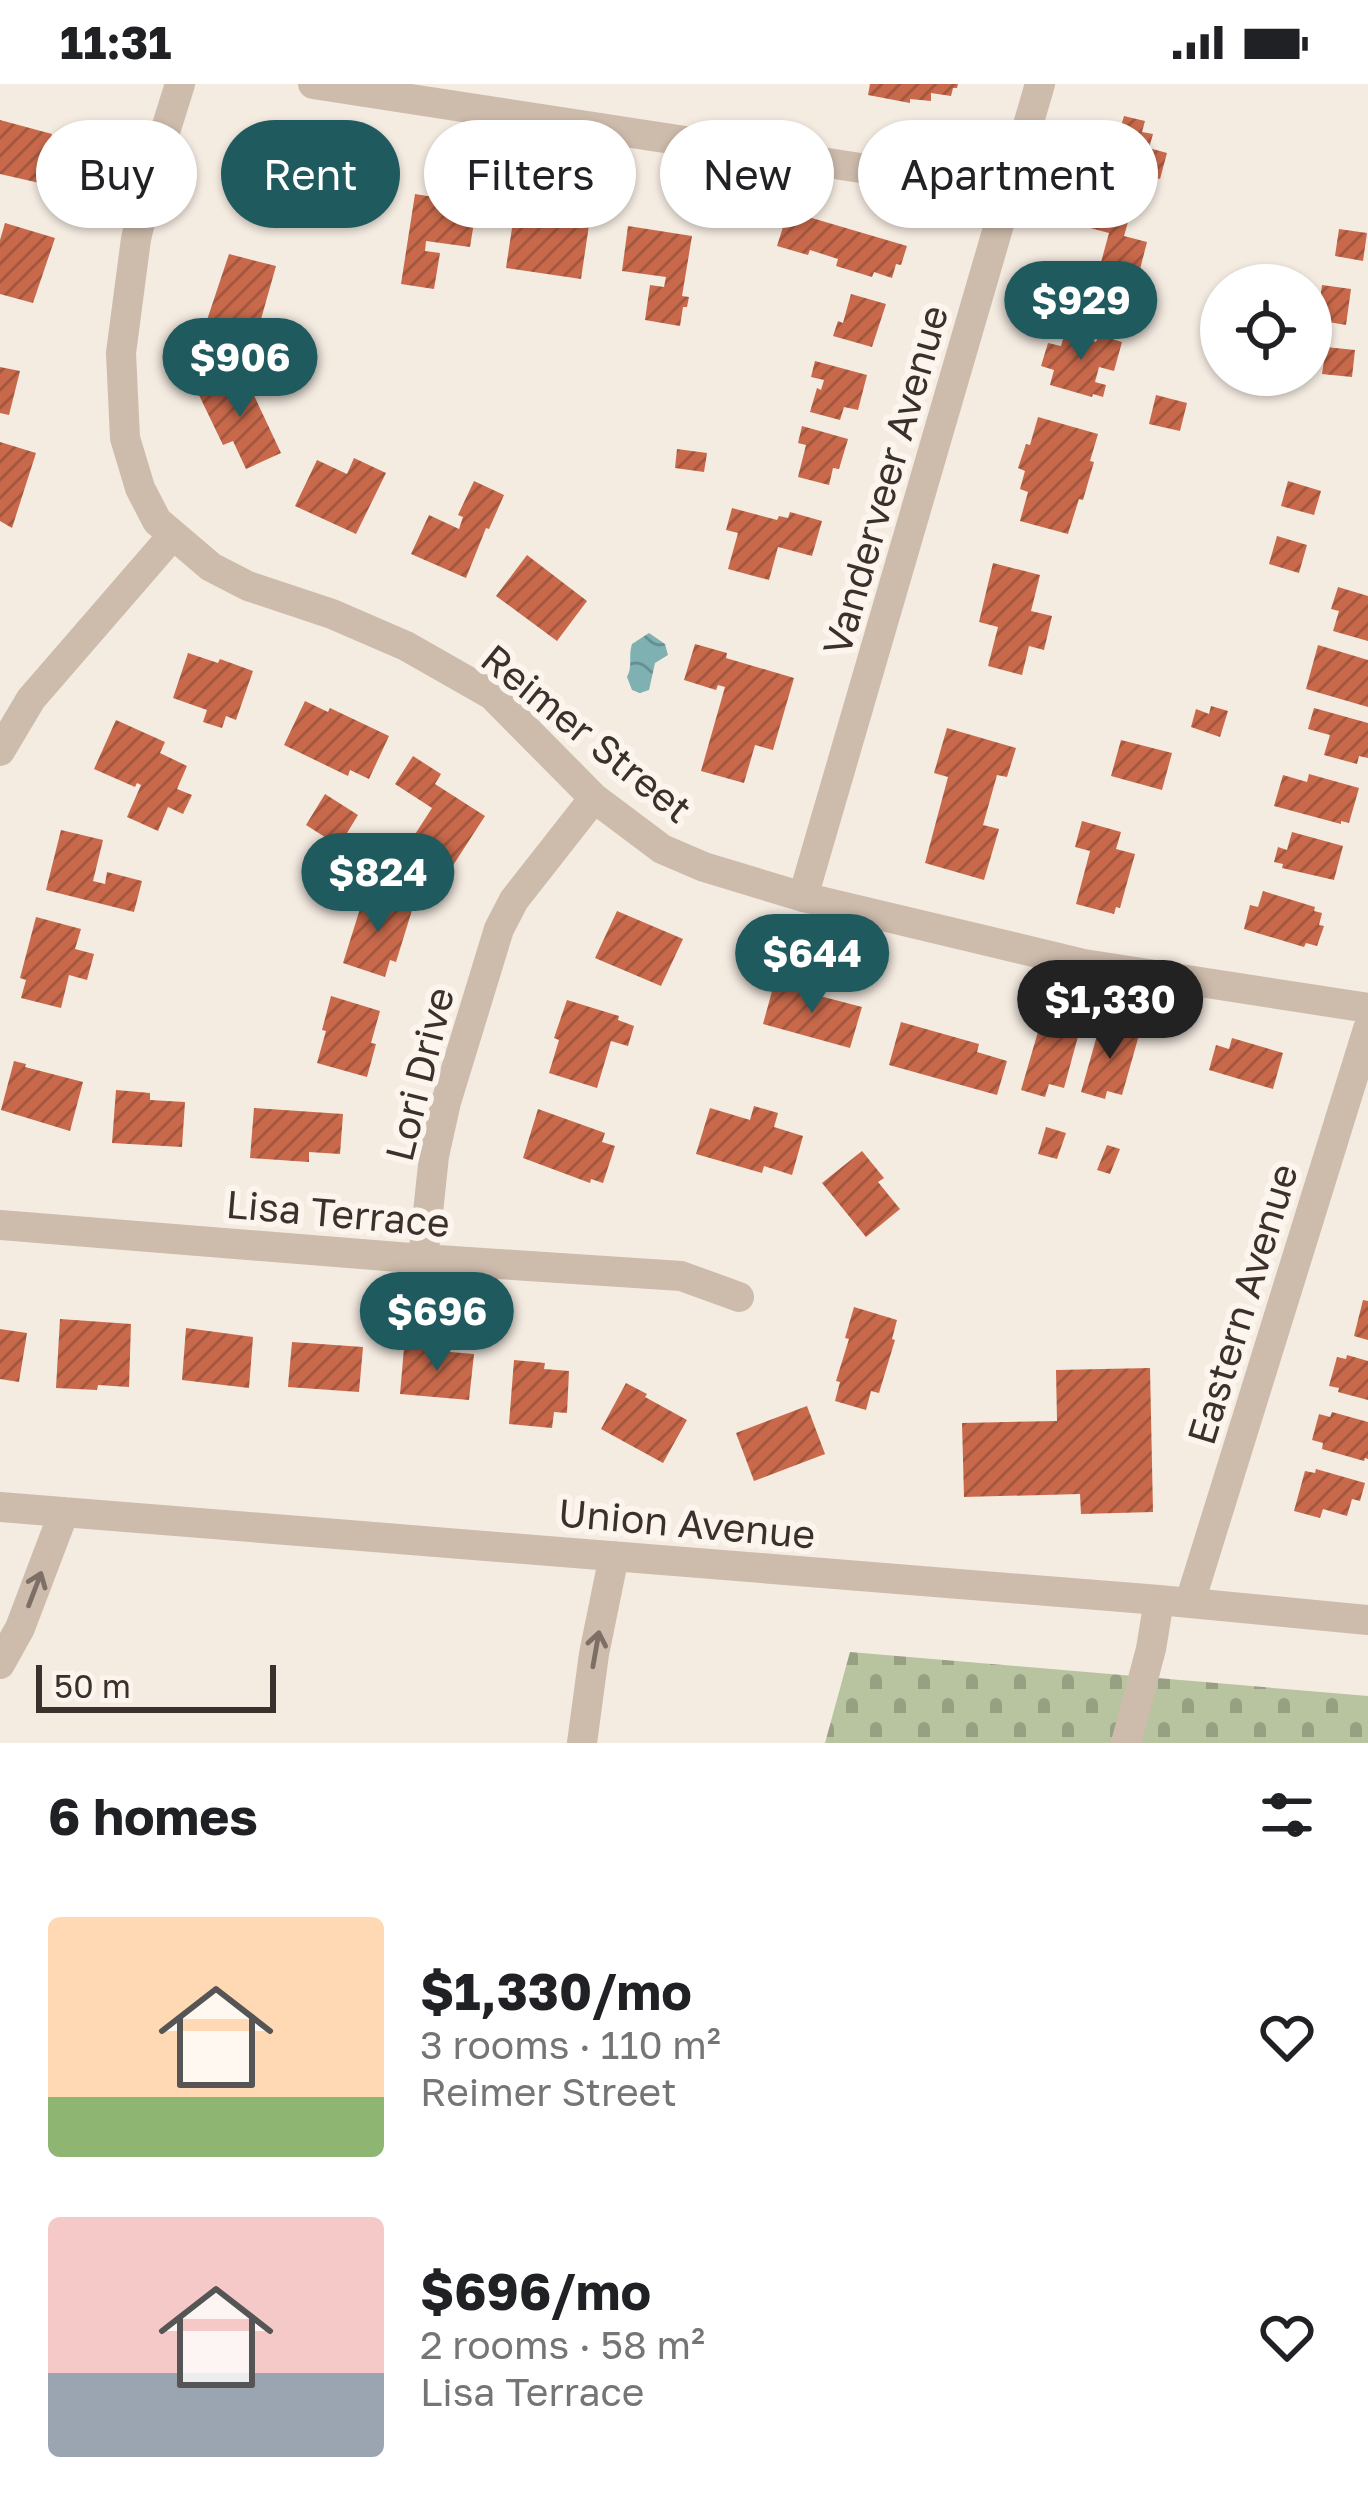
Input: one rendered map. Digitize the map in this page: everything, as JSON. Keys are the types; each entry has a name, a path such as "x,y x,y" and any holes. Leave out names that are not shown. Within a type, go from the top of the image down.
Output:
{"street":[{"name":"Reimer Street","path":"180,84 136,239 121,353 125,438 140,488 158,521 212,567 248,586 332,614 406,646 492,695 594,798 662,849 704,867 803,897 1084,964 1368,1008"},
{"path":"313,84 858,168"},
{"name":"Vanderveer Avenue","path":"1030,120 1040,84"},
{"name":"Vanderveer Avenue","path":"803,897 999,228"},
{"path":"0,751 31,699 173,535"},
{"name":"Lori Drive","path":"423,1259 442,1120 499,929 514,900 594,798"},
{"name":"Eastern Avenue","path":"1126,1743 1151,1649 1175,1601 1368,1029"},
{"name":"Lisa Terrace","path":"0,1225 681,1276 739,1298"},
{"name":"Union Avenue","path":"0,1507 1368,1620"},
{"path":"0,1664 20,1628 64,1512"},
{"path":"582,1743 614,1556"}],"green space":[{"path":"850,1652 1368,1696 1368,1743 825,1743"}],"water":[{"path":"649,633 665,644 668,655 655,663 649,690 640,693 632,690 627,677 631,648"}],"building":[{"path":"870,84 958,84 951,96 931,93 931,101 910,99 910,103 868,95"},
{"path":"0,120 36,130 36,182 0,174"},
{"path":"1158,150 1167,153 1158,178"},
{"path":"415,194 424,195 424,228 473,228 470,247 426,241 425,251 440,253 434,289 401,284"},
{"path":"5,223 55,238 33,303 0,294 0,240"},
{"path":"834,225 907,246 892,278 836,266 838,259 810,250 808,255 777,246 783,228"},
{"path":"512,228 589,228 581,279 506,268"},
{"path":"628,228 692,236 682,296 689,297 680,326 645,320 650,285 664,287 666,277 622,271"},
{"path":"1090,228 1126,228 1124,236 1147,242 1138,277 1100,266 1109,233"},
{"path":"1339,229 1367,233 1363,261 1335,256"},
{"path":"229,254 276,266 256,337 206,323"},
{"path":"1332,286 1351,289 1346,325 1332,323"},
{"path":"851,294 886,304 872,347 833,336 838,321 843,323"},
{"path":"1065,333 1096,342 1099,335 1122,342 1114,371 1099,367 1095,382 1106,385 1103,397 1050,385 1054,370 1041,366 1048,343 1061,346"},
{"path":"1332,348 1355,350 1352,377 1332,375"},
{"path":"815,361 867,375 858,410 844,407 840,420 810,412 824,380 811,377"},
{"path":"0,367 20,371 9,415 0,413"},
{"path":"243,372 281,453 246,469 233,441 223,445 198,393"},
{"path":"1156,395 1187,403 1180,431 1149,424"},
{"path":"1038,417 1098,434 1083,500 1079,499 1068,534 1020,521 1028,492 1020,489 1025,471 1018,468"},
{"path":"802,426 848,439 829,485 798,477 806,445 798,443"},
{"path":"0,442 36,453 12,528 0,521"},
{"path":"677,449 707,453 704,472 675,468"},
{"path":"354,458 386,473 356,534 295,506 317,460 347,474"},
{"path":"474,481 504,495 466,578 411,554 429,515 459,529 463,517 458,515"},
{"path":"1288,481 1321,491 1314,515 1281,506"},
{"path":"732,508 777,520 788,518 790,512 822,521 812,556 778,547 769,580 728,569 738,533 726,530"},
{"path":"1277,536 1307,545 1299,573 1269,564"},
{"path":"527,555 587,601 557,641 496,596"},
{"path":"993,563 1040,575 1031,611 1052,616 1044,650 1029,646 1022,675 988,666 998,627 979,622"},
{"path":"1338,587 1368,596 1368,641 1333,631 1339,611 1331,609"},
{"path":"695,644 794,678 773,750 755,745 744,783 701,771 725,687 718,685 716,690 684,680"},
{"path":"1318,645 1368,660 1368,707 1306,689"},
{"path":"188,653 253,671 236,720 226,716 222,728 203,722 207,710 173,698"},
{"path":"305,701 389,736 369,779 350,770 348,776 284,745"},
{"path":"1211,706 1228,711 1220,737 1191,727 1196,709 1209,714"},
{"path":"1314,708 1368,723 1368,758 1359,756 1357,764 1324,755 1330,735 1308,729"},
{"path":"116,720 165,742 160,753 187,766 177,789 192,795 183,814 168,807 158,831 127,817 141,785 135,787 94,769"},
{"path":"947,728 1016,748 1007,777 997,775 983,825 999,829 984,880 925,863 948,777 934,773"},
{"path":"1121,740 1172,753 1162,790 1111,776"},
{"path":"413,756 441,774 435,784 485,816 450,870 444,866 436,879 401,856 432,808 395,784"},
{"path":"1309,774 1359,788 1349,823 1274,806 1283,775 1307,782"},
{"path":"325,794 358,815 339,846 306,825"},
{"path":"1082,821 1121,832 1116,849 1135,854 1120,908 1114,914 1076,904 1090,851 1075,847"},
{"path":"61,830 103,840 93,881 105,884 107,872 142,881 134,912 46,890"},
{"path":"1292,832 1343,846 1334,880 1274,862 1278,847 1287,850"},
{"path":"1263,891 1322,913 1319,925 1324,926 1317,946 1306,943 1304,947 1244,929 1250,905 1258,907"},
{"path":"365,893 413,907 396,962 390,960 385,977 343,963"},
{"path":"617,911 683,939 661,986 595,958"},
{"path":"36,917 81,929 75,949 94,954 87,980 69,975 61,1008 21,998 26,980 20,978"},
{"path":"774,984 862,1007 850,1048 763,1024"},
{"path":"331,996 380,1011 367,1077 317,1063"},
{"path":"567,1000 619,1016 618,1020 634,1026 628,1046 611,1041 597,1088 549,1073"},
{"path":"1042,1018 1080,1029 1064,1088 1049,1084 1045,1097 1021,1090"},
{"path":"901,1022 979,1044 977,1052 1007,1061 997,1095 889,1065"},
{"path":"1100,1025 1139,1035 1122,1095 1107,1091 1105,1099 1081,1092"},
{"path":"1232,1038 1283,1053 1273,1089 1209,1070 1216,1045 1229,1049"},
{"path":"14,1061 83,1082 70,1131 1,1110"},
{"path":"116,1090 150,1093 150,1100 185,1102 182,1147 112,1143"},
{"path":"754,1106 778,1113 774,1127 803,1136 792,1175 764,1166 762,1173 696,1154 710,1108 750,1120"},
{"path":"254,1108 343,1114 340,1154 309,1152 309,1162 250,1158"},
{"path":"538,1109 605,1133 602,1142 615,1146 603,1183 591,1179 590,1183 523,1158"},
{"path":"1046,1127 1066,1133 1057,1159 1038,1154"},
{"path":"1107,1145 1120,1149 1110,1174 1097,1170"},
{"path":"862,1151 884,1178 878,1182 900,1209 866,1237 822,1183"},
{"path":"1363,1300 1368,1301 1368,1340 1354,1336"},
{"path":"854,1307 897,1320 879,1393 871,1391 866,1410 835,1401"},
{"path":"60,1319 131,1324 129,1387 56,1388"},
{"path":"186,1328 253,1337 249,1388 182,1380"},
{"path":"0,1329 27,1333 19,1382 0,1379"},
{"path":"292,1342 363,1347 359,1392 288,1387"},
{"path":"404,1348 474,1354 469,1400 400,1394"},
{"path":"1347,1355 1368,1361 1368,1400 1329,1386 1337,1357 1346,1359"},
{"path":"514,1360 569,1371 567,1413 554,1412 552,1428 509,1424"},
{"path":"1150,1368 1153,1512 1081,1514 1080,1494 964,1497 962,1423 1057,1421 1056,1370"},
{"path":"626,1383 687,1420 663,1463 601,1429"},
{"path":"807,1406 825,1454 754,1481 736,1433"},
{"path":"1332,1412 1368,1422 1368,1459 1322,1449 1323,1443 1312,1440 1319,1414 1330,1417"},
{"path":"1316,1469 1365,1483 1360,1501 1352,1499 1347,1516 1323,1509 1320,1518 1294,1511 1305,1471 1315,1473"}]}
